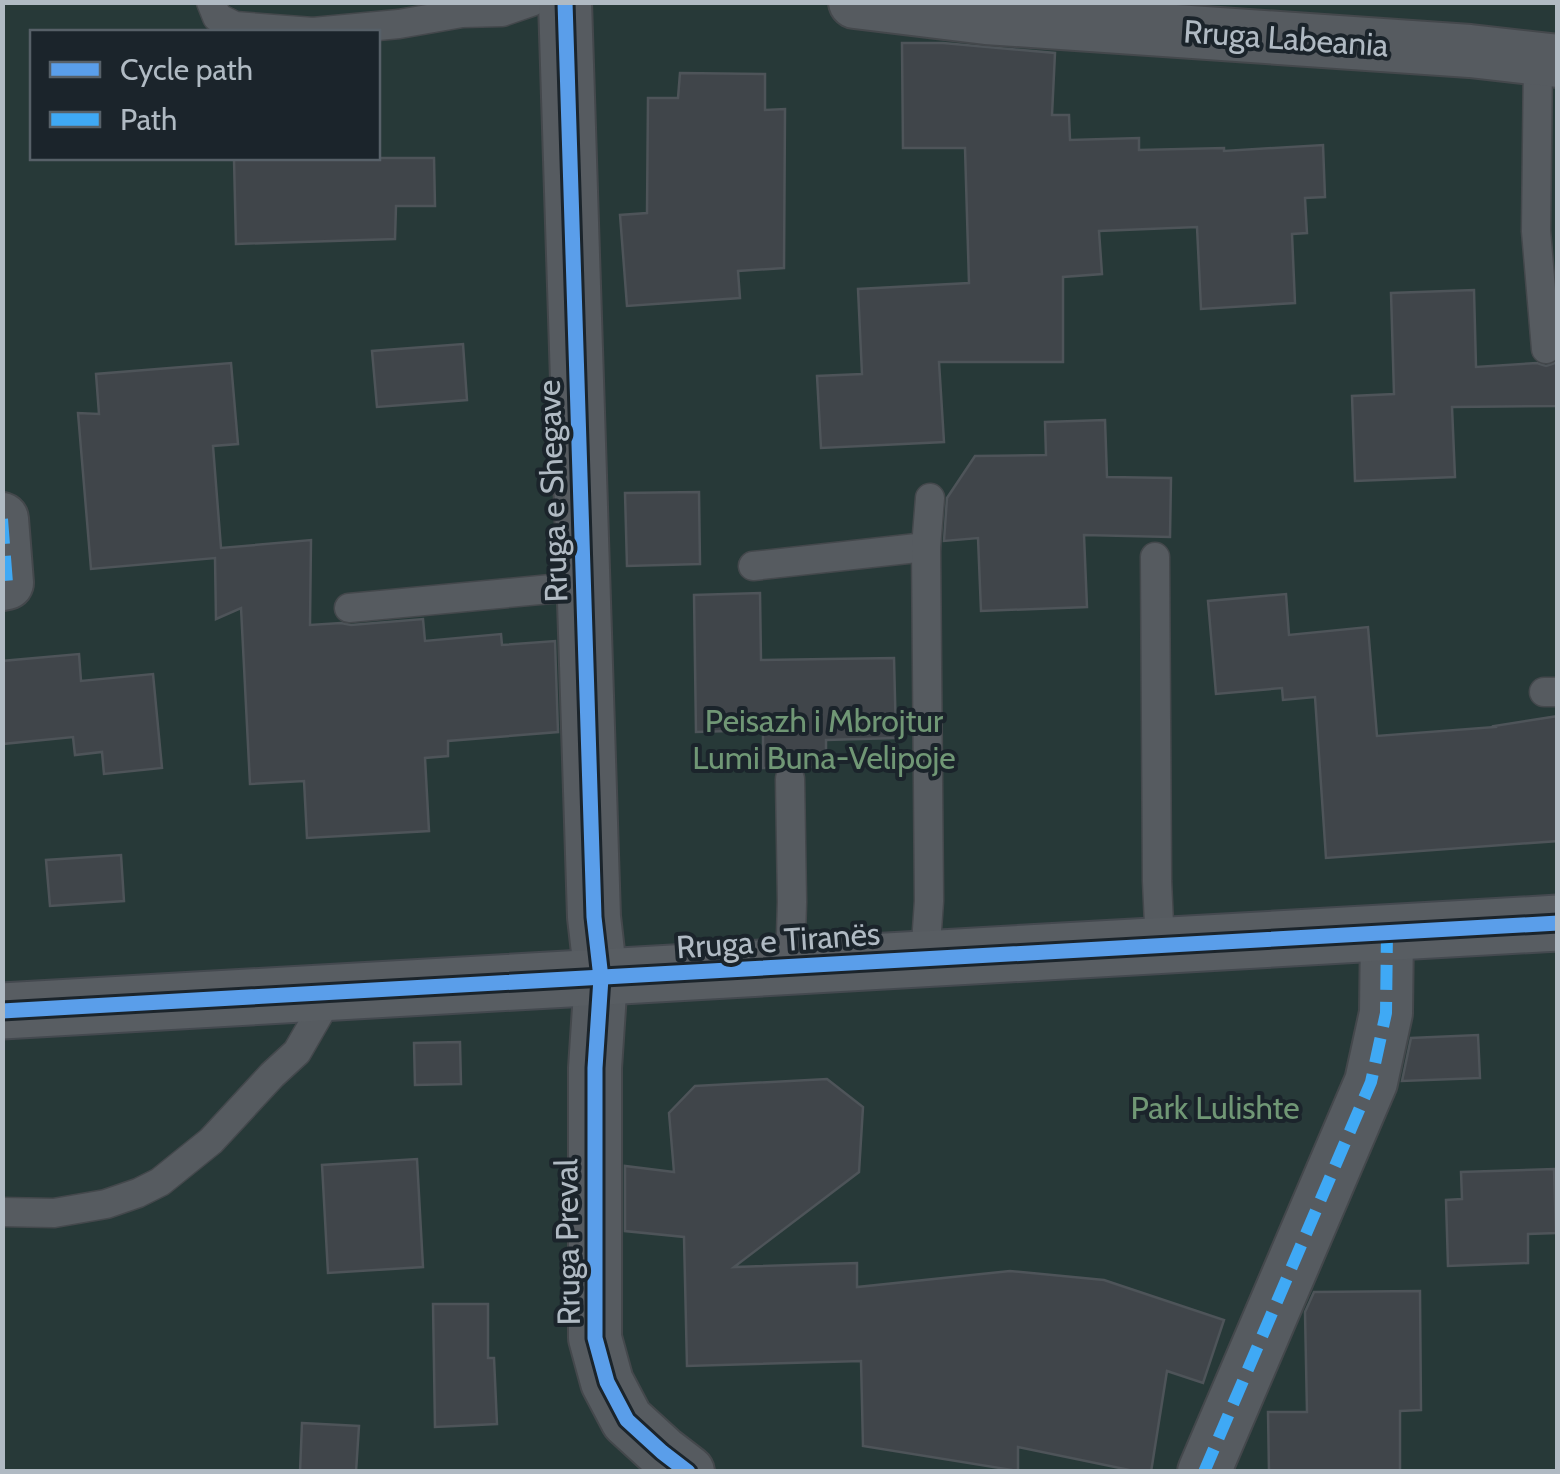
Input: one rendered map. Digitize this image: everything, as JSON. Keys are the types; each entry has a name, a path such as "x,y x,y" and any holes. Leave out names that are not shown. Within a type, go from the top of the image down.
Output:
{"main road":[{"name":"Rruga e Tiranës","path":"2,1010 1558,923"}],"street":[{"name":"Rruga e Shegave","path":"565,2 594,917 602,978"},
{"name":"Rruga Labeania","path":"855,2 986,18 1470,51 1548,60"},
{"path":"2,518 7,583 2,584"},
{"path":"1204,1472 1371,1082 1386,1013 1387,932"},
{"name":"Rruga Preval","path":"602,978 594,1068 595,1338 607,1382 626,1420 688,1472"}],"lane":[{"path":"210,2 217,17 235,26 287,30"},
{"path":"334,30 462,13 502,12 532,2"},
{"name":"Rruga Labeania","path":"1546,349 1536,231 1548,60"},
{"name":"Rruga e Tiranës","path":"925,958 930,900 926,547 930,498"},
{"path":"752,566 926,547"},
{"path":"1155,557 1160,946"},
{"path":"349,608 583,586"},
{"path":"790,780 790,968"},
{"path":"2,1212 54,1213 92,1207 160,1182 211,1141 297,1052 331,993"}],"green space":[{"name":"Peisazh i Mbrojtur Lumi Buna-Velipoje","path":"3,3 1557,3 1557,1471 3,1472"}],"building":[{"path":"902,43 1055,53 1052,115 1069,115 1070,140 1139,138 1139,150 1224,151 1323,145 1325,197 1305,198 1307,233 1292,234 1295,303 1201,309 1197,227 1099,231 1102,274 1063,277 1063,362 939,362 944,442 821,448 817,376 862,374 858,289 969,283 965,148 903,148"},
{"path":"680,73 765,74 765,110 785,109 784,268 738,271 740,298 627,306 620,215 647,213 648,98 678,98"},
{"path":"434,158 435,206 396,206 395,239 236,244 234,160"},
{"path":"1474,290 1476,367 1537,363 1546,366 1558,362 1558,406 1452,407 1455,477 1355,481 1352,396 1394,394 1391,293"},
{"path":"463,344 467,400 377,407 372,351"},
{"path":"231,363 238,444 213,446 221,548 311,540 310,625 423,619 425,641 501,634 502,645 555,641 558,732 448,741 448,756 425,758 429,831 307,838 304,781 250,784 241,608 216,619 215,558 91,569 78,413 99,414 96,374"},
{"path":"1105,420 1107,477 1171,478 1170,537 1084,535 1087,607 981,611 978,538 944,541 947,498 975,456 1046,455 1045,422"},
{"path":"699,492 700,564 627,566 625,493"},
{"path":"760,593 761,660 894,658 896,738 826,740 826,767 802,767 789,762 777,768 763,768 763,730 696,732 694,595"},
{"path":"1286,594 1289,635 1368,627 1377,736 1495,727 1558,716 1558,841 1326,858 1315,697 1283,700 1282,688 1216,694 1208,601"},
{"path":"79,654 81,681 153,674 162,768 104,774 102,752 75,755 73,737 2,744 2,661"},
{"path":"121,855 124,901 50,906 46,860"},
{"path":"1478,1035 1480,1078 1402,1081 1411,1038"},
{"path":"460,1042 461,1084 415,1085 414,1043"},
{"path":"827,1079 863,1107 859,1172 734,1267 857,1263 857,1287 1010,1271 1104,1280 1224,1320 1203,1383 1167,1371 1151,1472 1018,1447 1018,1471 863,1446 861,1361 687,1366 684,1237 625,1231 625,1166 674,1172 669,1113 695,1086"},
{"path":"417,1159 423,1267 328,1273 322,1165"},
{"path":"1554,1169 1556,1233 1528,1234 1528,1263 1448,1266 1446,1200 1462,1199 1461,1172"},
{"path":"1420,1291 1421,1410 1400,1411 1400,1472 1269,1472 1268,1412 1307,1412 1305,1312 1314,1292"},
{"path":"433,1304 488,1304 488,1358 494,1358 497,1424 435,1427"},
{"path":"302,1423 359,1426 356,1472 300,1472"}],"marked path":[{"path":"2,519 7,583 2,584"},
{"path":"1204,1472 1371,1082 1386,1013 1387,932"}],"cycle path":[{"path":"565,2 594,917 601,978 595,1068 595,1338 607,1382 627,1420 688,1472"},
{"path":"2,1011 1558,923"}],"park label":[{"name":"Park Lulishte","path":"1215,1107"}]}
